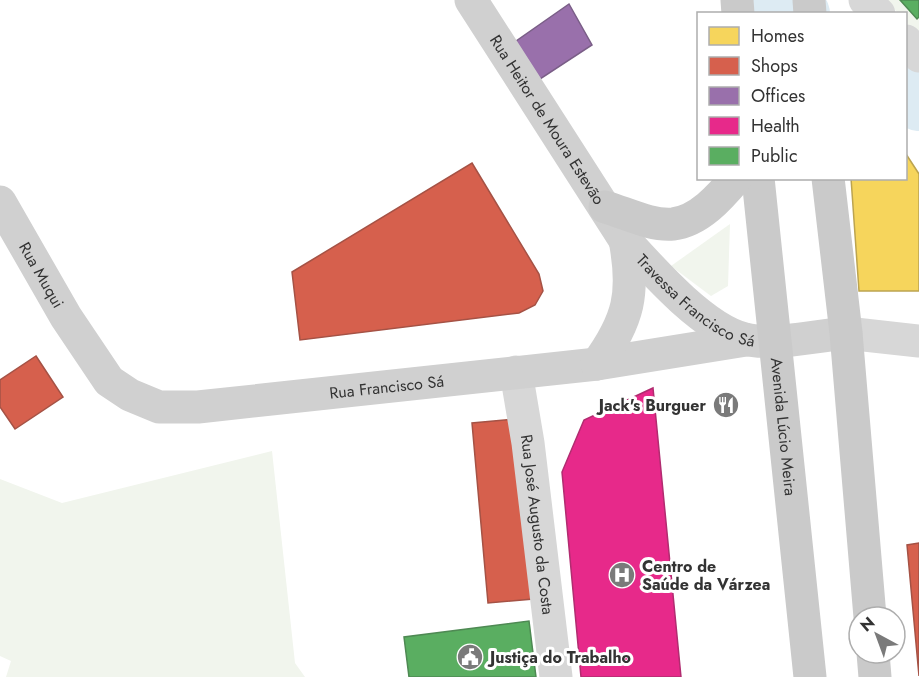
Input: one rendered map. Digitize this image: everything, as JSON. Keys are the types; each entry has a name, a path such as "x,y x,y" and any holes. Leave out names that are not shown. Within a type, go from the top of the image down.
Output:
{"main road":[{"path":"605,207 631,216 674,224 698,214 723,194 734,180"},
{"name":"Avenida Lúcio Meira","path":"758,180 761,340 810,677"},
{"path":"828,180 846,333 869,605"}],"street":[{"name":"Rua Heitor de Moura Estevão","path":"471,0 625,240"},
{"path":"865,0 877,12"},
{"path":"907,42 919,56"},
{"name":"Rua Muqui","path":"0,202 66,316"},
{"path":"597,364 622,325 629,300 631,277 625,240"},
{"name":"Travessa Francisco Sá","path":"625,240 706,319 726,332 761,340"},
{"name":"Rua Francisco Sá","path":"66,316 109,381 130,395 159,407 198,407 597,364 761,340 846,333 919,340"},
{"name":"Rua José Augusto da Costa","path":"516,372 528,443 556,677"}],"shaded area":[{"path":"886,0 919,0 919,38 907,23 907,12 897,12"},
{"path":"730,224 728,286 711,296 671,266"},
{"path":"272,451 295,663 305,677 6,677 11,661 0,656 0,479 62,503"}],"building: Homes":[{"path":"907,156 919,174 919,291 859,291 851,180 907,180"}],"building: Shops":[{"path":"472,163 539,274 543,291 535,305 519,313 300,340 292,272"},
{"path":"36,356 63,397 15,429 0,407 0,380"},
{"path":"516,419 533,599 488,603 472,423"},
{"path":"919,543 919,676 907,545"}],"building: Offices":[{"path":"569,4 592,45 534,83 509,46"}],"building: Health":[{"name":"Centro de Saúde da Várzea","path":"653,388 681,677 581,677 562,472 584,420"}],"building: Public":[{"path":"900,0 919,0 917,19"},
{"name":"Justiça do Trabalho","path":"529,621 536,677 409,677 404,637"}],"waterway":[{"path":"770,0 797,12"},
{"path":"907,89 919,103"}],"place":[{"name":"Jack's Burguer","path":"726,405"},
{"name":"Centro de Saúde da Várzea","path":"622,575"},
{"name":"Justiça do Trabalho","path":"470,657"}]}
